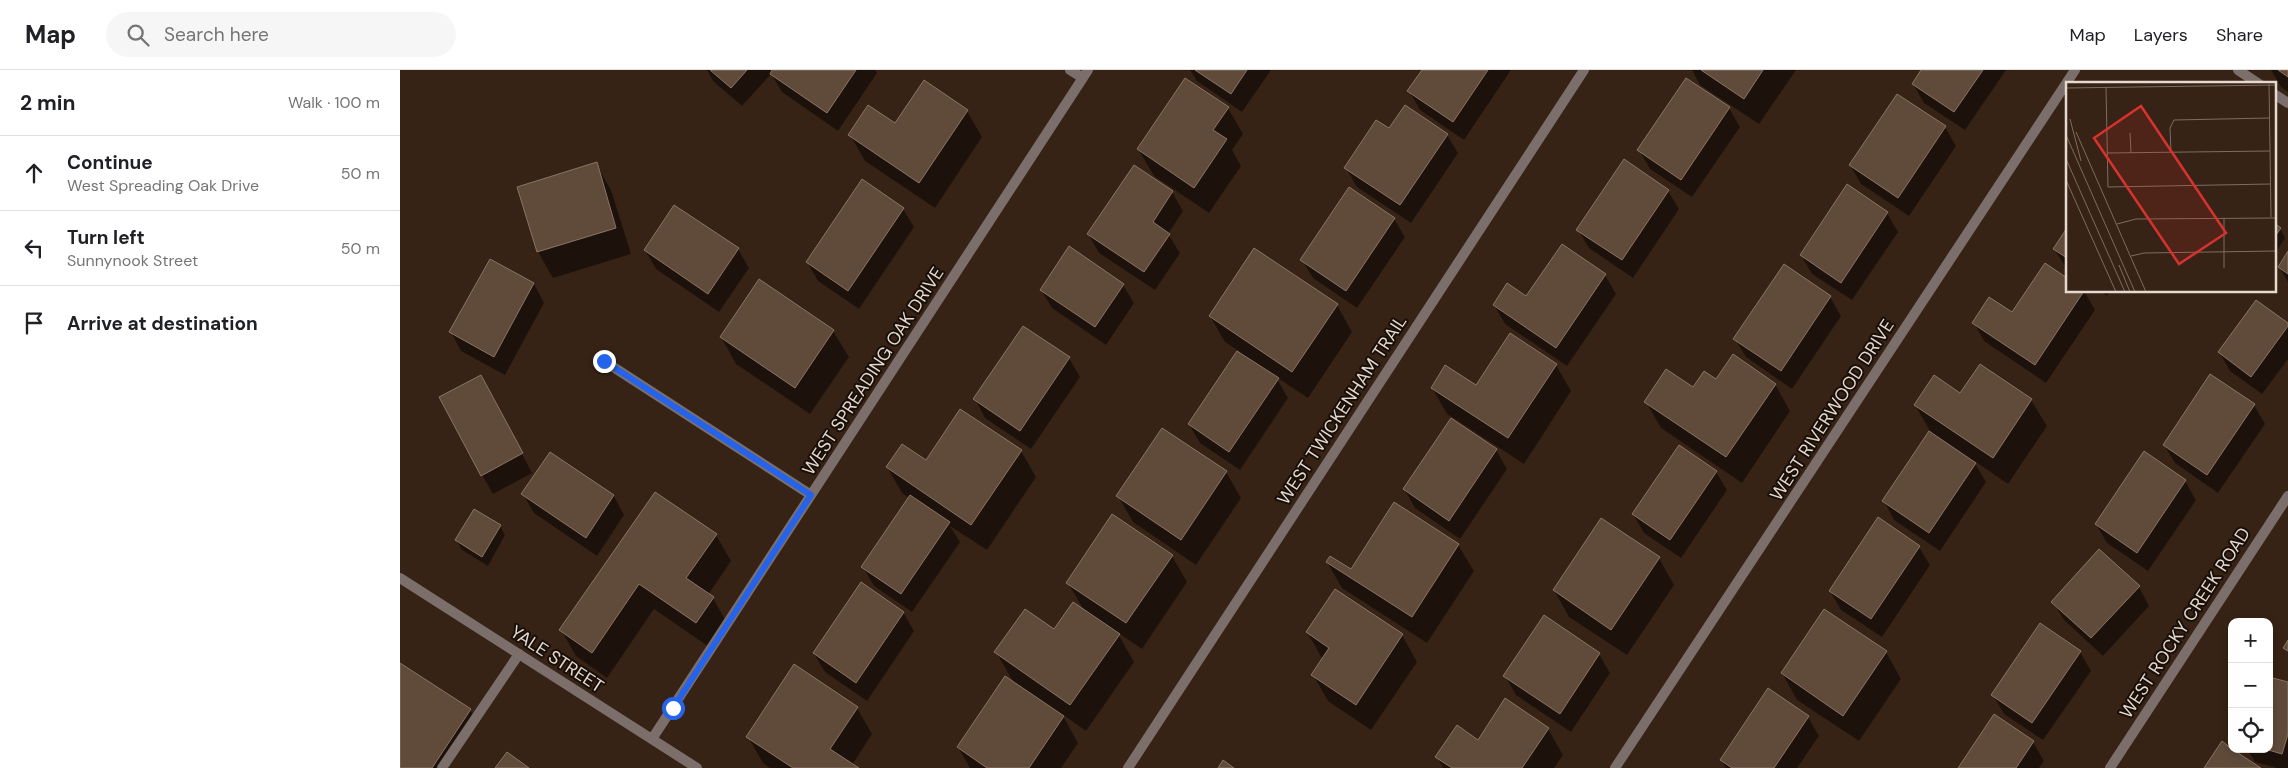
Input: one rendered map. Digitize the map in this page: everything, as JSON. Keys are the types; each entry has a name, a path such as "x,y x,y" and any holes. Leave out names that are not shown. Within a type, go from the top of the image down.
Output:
{"street":[{"path":"1070,70 1086,74"},
{"name":"WEST TWICKENHAM TRAIL","path":"1128,768 1584,70"},
{"name":"WEST RIVERWOOD DRIVE","path":"2067,82 2075,70"},
{"path":"2238,70 2256,82"},
{"name":"WEST SPREADING OAK DRIVE","path":"652,739 1086,74"},
{"name":"WEST RIVERWOOD DRIVE","path":"1615,768 2066,84"},
{"path":"2276,95 2288,103"},
{"path":"604,361 811,495"},
{"name":"WEST ROCKY CREEK ROAD","path":"2110,768 2288,496"},
{"name":"YALE STREET","path":"400,578 697,768"},
{"path":"442,768 519,654"}],"building":[{"path":"710,70 747,70 731,88"},
{"path":"772,70 856,70 827,113 770,74"},
{"path":"1195,70 1247,70 1231,94"},
{"path":"1422,70 1488,70 1453,122 1407,91"},
{"path":"1701,70 1763,70 1744,99"},
{"path":"1921,70 1983,70 1954,112 1912,84"},
{"path":"2278,70 2288,70 2288,77"},
{"path":"1185,78 1229,107 1213,130 1227,139 1194,188 1137,149"},
{"path":"1686,78 1730,107 1681,180 1637,150"},
{"path":"924,80 968,110 919,183 848,135 868,105 895,123"},
{"path":"1897,94 1946,126 1898,198 1849,165"},
{"path":"1405,105 1448,134 1400,205 1344,168 1376,120 1389,128"},
{"path":"1624,159 1669,190 1622,260 1576,230"},
{"path":"597,162 616,228 537,252 517,187"},
{"path":"1134,165 1173,191 1153,222 1170,234 1144,272 1087,234"},
{"path":"862,179 904,208 848,291 806,262"},
{"path":"1847,184 1888,212 1841,283 1800,255"},
{"path":"1349,187 1395,218 1346,291 1300,260"},
{"path":"674,205 739,248 708,294 644,250"},
{"path":"2276,224 2281,228 2276,235"},
{"path":"2066,230 2066,257 2053,249"},
{"path":"1562,244 1606,274 1556,348 1493,305 1507,283 1526,296"},
{"path":"1069,246 1124,284 1095,327 1040,290"},
{"path":"1254,248 1338,304 1292,372 1209,316"},
{"path":"2288,251 2288,274 2278,267"},
{"path":"490,259 534,283 494,357 449,332"},
{"path":"2045,263 2066,277 2066,292 2083,292 2035,365 1972,323 1989,297 2012,312"},
{"path":"1784,264 1831,296 1781,371 1733,339"},
{"path":"759,279 834,330 795,388 720,337"},
{"path":"2256,300 2288,323 2288,326 2251,377 2218,352"},
{"path":"1023,326 1070,357 1020,431 973,399"},
{"path":"1510,333 1557,364 1508,438 1431,388 1445,365 1476,385"},
{"path":"1237,351 1279,378 1229,452 1188,424"},
{"path":"1733,354 1776,384 1726,457 1644,402 1666,369 1693,387 1704,371 1716,379"},
{"path":"1980,364 2032,399 1993,458 1914,405 1934,375 1960,393"},
{"path":"2210,374 2255,404 2207,475 2163,445"},
{"path":"481,375 523,453 481,476 439,397"},
{"path":"960,409 1022,450 971,525 886,467 902,444 926,460"},
{"path":"1451,418 1497,449 1449,521 1403,489"},
{"path":"1162,428 1227,471 1181,540 1116,496"},
{"path":"1929,431 1976,463 1929,533 1882,501"},
{"path":"1679,445 1717,471 1670,540 1632,514"},
{"path":"2144,451 2186,480 2137,553 2095,524"},
{"path":"550,452 614,495 586,538 521,494"},
{"path":"655,492 717,534 686,578 714,597 696,623 639,584 592,653 559,630"},
{"path":"910,495 950,522 901,594 861,567"},
{"path":"1394,502 1459,544 1412,617 1326,562 1330,556 1351,569"},
{"path":"474,509 501,525 482,557 455,540"},
{"path":"1112,514 1173,555 1126,623 1066,583"},
{"path":"1878,517 1920,546 1871,619 1829,591"},
{"path":"1601,518 1660,557 1611,630 1553,590"},
{"path":"2099,549 2140,586 2091,638 2051,602"},
{"path":"861,582 904,612 856,683 813,653"},
{"path":"1335,589 1403,634 1356,705 1311,675 1329,648 1306,632"},
{"path":"1073,602 1120,634 1070,705 994,652 1025,609 1054,629"},
{"path":"1824,609 1887,651 1843,716 1781,673"},
{"path":"1544,615 1600,653 1560,714 1503,676"},
{"path":"2040,623 2081,651 2032,723 1991,695"},
{"path":"2288,640 2288,651 2283,648"},
{"path":"400,663 471,709 432,768 400,768"},
{"path":"794,664 858,707 830,749 859,768 793,768 746,737"},
{"path":"1005,676 1064,716 1029,768 987,768 957,747"},
{"path":"2273,678 2288,682 2288,734 2282,754 2273,751"},
{"path":"1768,688 1809,716 1774,768 1732,768 1720,760"},
{"path":"1505,698 1549,728 1522,768 1452,768 1435,757 1457,725 1478,740"},
{"path":"1994,714 2034,741 2016,768 1958,768"},
{"path":"2222,741 2228,746 2228,753 2238,753 2261,768 2204,768"},
{"path":"507,752 529,768 495,768"},
{"path":"1223,760 1234,768 1218,768"}],"route":[{"path":"604,361 811,495 673,708"}]}
